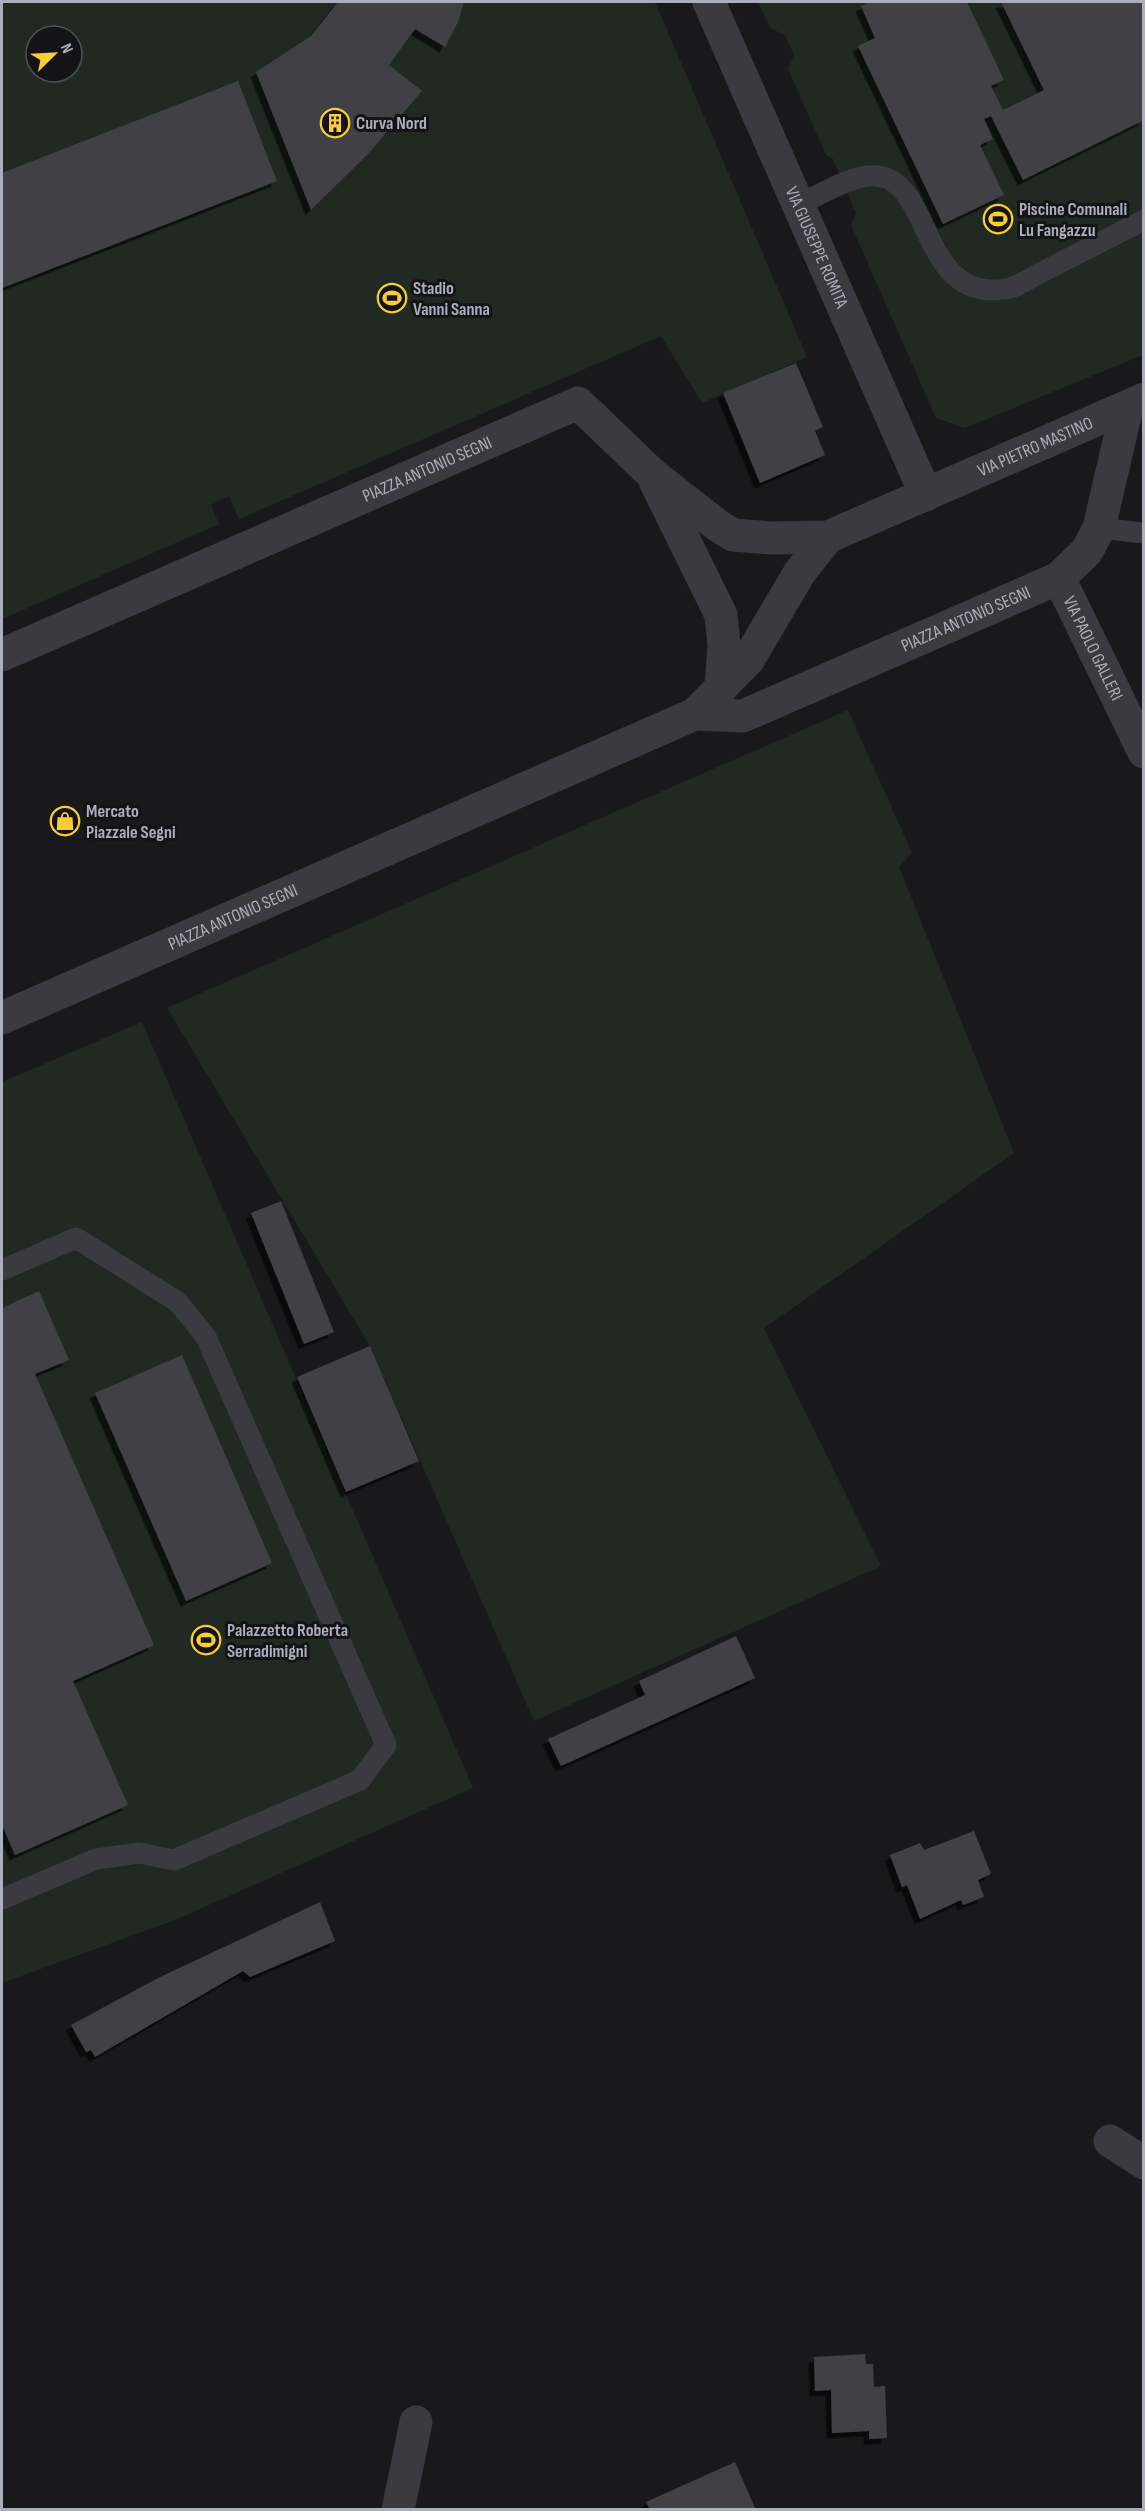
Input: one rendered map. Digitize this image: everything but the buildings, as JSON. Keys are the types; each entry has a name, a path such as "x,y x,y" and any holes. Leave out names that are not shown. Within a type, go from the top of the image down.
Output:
{"street":[{"name":"VIA GIUSEPPE ROMITA","path":"709,2 926,495"},
{"name":"PIAZZA ANTONIO SEGNI","path":"2,655 578,403 652,474 733,535 772,538 828,537 926,495"},
{"name":"VIA PIETRO MASTINO","path":"926,495 1135,403"},
{"name":"PIAZZA ANTONIO SEGNI","path":"694,714 743,716 1059,578 1087,551 1099,528 1135,403"},
{"path":"652,474 721,615 724,645 721,688"},
{"name":"PIAZZA ANTONIO SEGNI","path":"2,1018 694,714 748,660 800,572 828,537"},
{"name":"VIA PAOLO GALLERI","path":"1059,578 1143,752"},
{"path":"1110,2141 1143,2163"},
{"path":"398,2510 416,2422"}],"lane":[{"path":"797,206 867,176 887,177 907,193 943,266 956,279 976,289 1007,289 1143,220"},
{"path":"1099,528 1143,533"},
{"path":"2,1270 76,1238 178,1302 206,1337 386,1745 360,1780 174,1860 139,1853 96,1859 2,1899"}],"shaded area":[{"name":"Stadio Vanni Sanna","path":"2,2 655,2 807,357 702,403 661,336 239,519 229,496 211,505 219,524 2,619"},
{"name":"Piscine Comunali Lu Fangazzu","path":"758,2 1143,2 1143,355 965,428 936,418 851,225 856,213 833,159 826,155 788,69 794,55 785,35 770,28"},
{"path":"848,710 912,853 899,867 1014,1153 764,1328 881,1566 534,1721 370,1346 167,1008"},
{"name":"Palazzetto Roberta Serradimigni","path":"142,1022 473,1788 175,1920 2,1983 2,1082"}],"place":[{"name":"Curva Nord","path":"335,123"},
{"name":"Piscine Comunali Lu Fangazzu","path":"998,219"},
{"name":"Stadio Vanni Sanna","path":"392,298"},
{"name":"Mercato Piazzale Segni","path":"65,821"},
{"name":"Palazzetto Roberta Serradimigni","path":"206,1640"}]}
